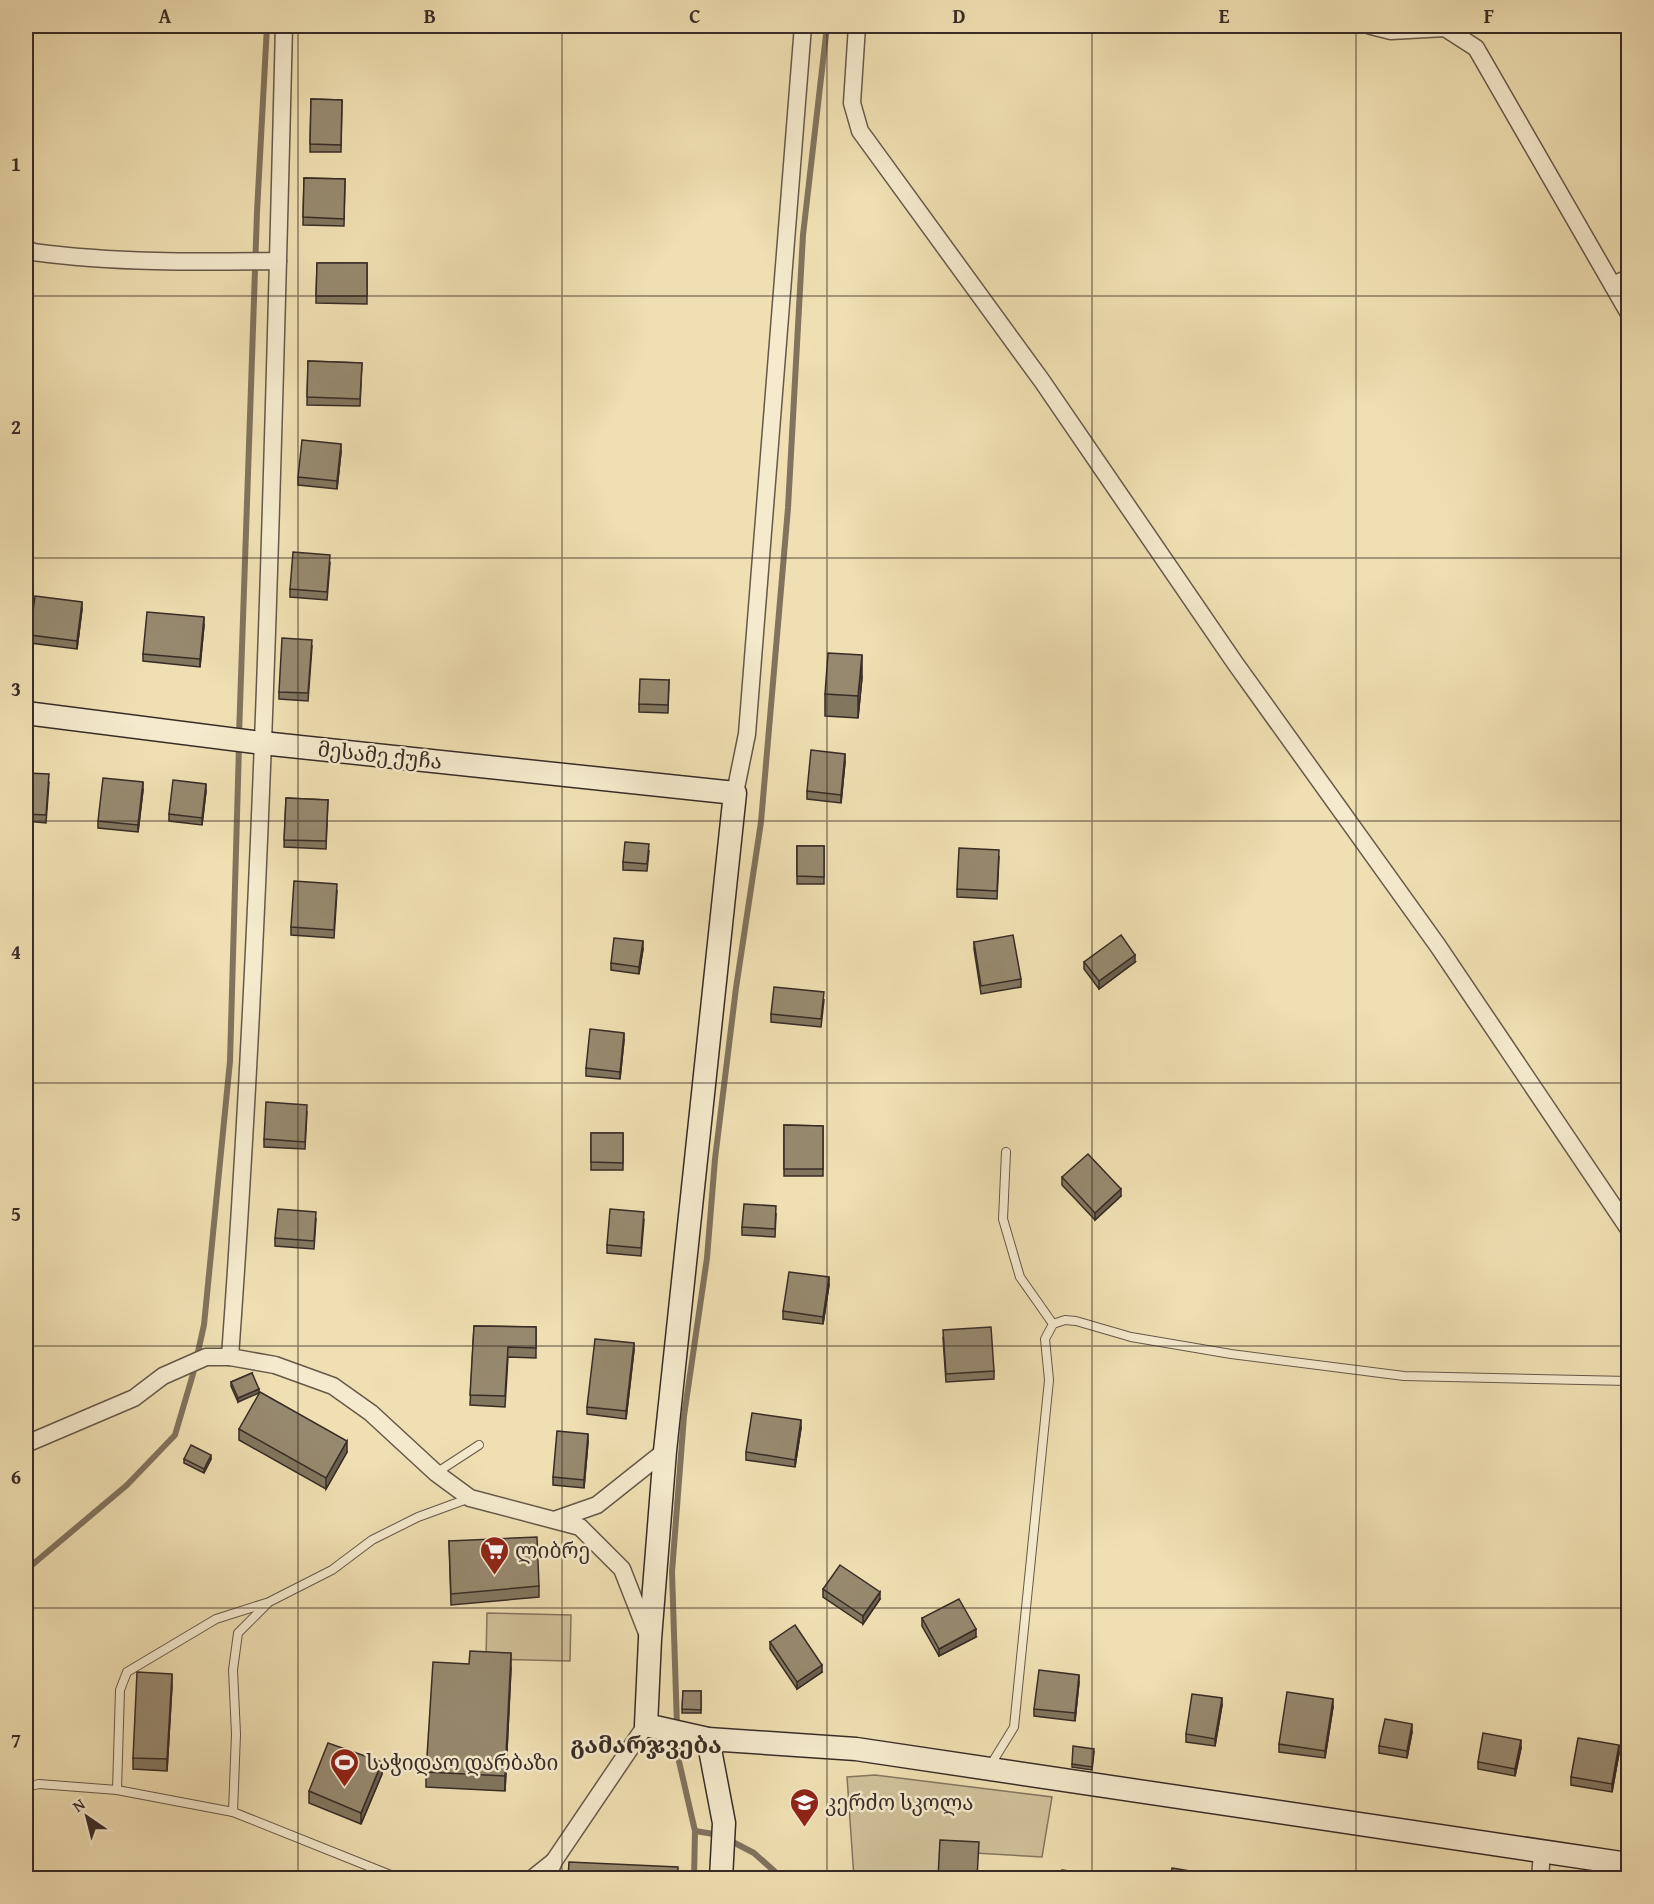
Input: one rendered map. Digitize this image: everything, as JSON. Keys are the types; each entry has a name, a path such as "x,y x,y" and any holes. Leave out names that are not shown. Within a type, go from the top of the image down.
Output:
{"street":[{"path":"230,1357 244,1160 262,743 284,26"},
{"path":"547,1878 554,1861 646,1725 664,1451 735,793 747,734 803,26"},
{"path":"857,26 852,103 860,130 1042,381 1235,663 1438,946 1629,1228"},
{"path":"1371,26 1391,31 1444,28 1476,48 1629,312"},
{"path":"26,248 33,252 85,259 184,262 278,261"},
{"path":"1613,285 1629,278"},
{"name":"მესამე ქუჩა","path":"26,713 262,743 735,793"},
{"path":"26,1444 134,1398 163,1376 206,1357 230,1357 275,1365 333,1386 371,1413 436,1473 470,1498 499,1508 556,1519 580,1527 622,1569 650,1639"},
{"path":"556,1519 597,1505 664,1451"},
{"path":"646,1725 708,1739 856,1749 1629,1864"},
{"path":"708,1739 724,1823 721,1878"},
{"path":"1540,1878 1542,1852"},
{"path":"533,1878 554,1861"}],"lane":[{"path":"1006,1152 1003,1219 1020,1277 1053,1324"},
{"path":"988,1769 1014,1727 1049,1380 1045,1339 1047,1330 1053,1324 1065,1320 1076,1321 1131,1336 1231,1354 1404,1376 1629,1382"},
{"path":"436,1473 479,1445"},
{"path":"117,1790 120,1690 128,1672 216,1619 269,1602 332,1570 372,1540 418,1517 470,1498"},
{"path":"233,1812 236,1734 234,1647 238,1632 269,1602"},
{"path":"26,1787 39,1784 117,1790 233,1812 398,1878"}],"shaded area":[{"path":"487,1613 571,1615 570,1661 486,1659"},
{"path":"875,1775 1052,1797 1042,1857 940,1851 939,1878 854,1878 847,1777"}],"building":[{"path":"311,99 342,100 341,145 310,144"},
{"path":"304,178 345,179 344,219 303,217"},
{"path":"317,263 367,263 367,296 316,296"},
{"path":"308,361 362,363 360,399 307,397"},
{"path":"302,440 341,444 337,481 298,477"},
{"path":"293,552 330,555 327,592 290,589"},
{"path":"35,596 82,602 77,641 30,635"},
{"path":"147,612 204,617 200,659 143,654"},
{"path":"282,638 312,640 308,693 279,692"},
{"path":"828,653 862,655 858,696 825,694"},
{"path":"640,679 669,680 668,705 639,704"},
{"path":"811,750 845,754 841,795 807,791"},
{"path":"26,773 49,774 46,815 26,814"},
{"path":"103,778 143,782 138,825 98,821"},
{"path":"173,780 206,784 202,818 169,814"},
{"path":"286,798 328,800 326,841 284,840"},
{"path":"625,842 649,844 647,864 623,862"},
{"path":"797,846 824,846 824,877 797,876"},
{"path":"959,848 999,850 997,891 957,889"},
{"path":"294,881 337,884 334,930 291,927"},
{"path":"1013,935 1021,979 981,986 974,942"},
{"path":"1121,935 1135,955 1099,981 1084,962"},
{"path":"614,938 643,941 639,967 611,963"},
{"path":"774,987 824,992 821,1019 771,1014"},
{"path":"590,1029 624,1033 620,1072 586,1068"},
{"path":"266,1102 307,1105 305,1142 264,1139"},
{"path":"784,1125 823,1126 823,1169 784,1169"},
{"path":"591,1133 623,1133 623,1163 591,1162"},
{"path":"1088,1154 1121,1189 1095,1213 1062,1177"},
{"path":"744,1204 776,1206 775,1229 742,1227"},
{"path":"278,1209 316,1212 314,1241 275,1238"},
{"path":"610,1209 644,1212 641,1248 607,1245"},
{"path":"789,1272 829,1277 823,1317 783,1311"},
{"path":"474,1326 536,1327 536,1348 508,1347 505,1396 470,1395"},
{"path":"991,1327 994,1371 946,1374 943,1330"},
{"path":"595,1339 634,1343 626,1411 587,1407"},
{"path":"252,1373 259,1389 238,1398 231,1382"},
{"path":"260,1392 347,1441 326,1478 239,1429"},
{"path":"752,1413 801,1420 795,1460 746,1452"},
{"path":"557,1431 588,1434 584,1480 553,1477"},
{"path":"191,1445 211,1455 204,1469 184,1459"},
{"name":"ლიბრე","path":"537,1537 539,1586 451,1594 449,1541"},
{"path":"840,1565 880,1592 863,1616 823,1589"},
{"path":"959,1599 976,1629 939,1649 922,1618"},
{"path":"795,1625 822,1665 797,1682 770,1642"},
{"path":"470,1651 511,1653 505,1776 426,1772 433,1662 469,1664"},
{"path":"1039,1670 1079,1675 1075,1713 1034,1709"},
{"path":"137,1672 172,1674 167,1759 133,1758"},
{"path":"683,1691 701,1691 701,1710 682,1709"},
{"path":"1287,1692 1333,1699 1325,1751 1279,1744"},
{"path":"1192,1694 1222,1698 1215,1739 1186,1734"},
{"path":"1385,1719 1412,1724 1407,1751 1379,1746"},
{"path":"1483,1733 1521,1740 1515,1769 1478,1762"},
{"path":"1578,1738 1619,1745 1612,1784 1571,1777"},
{"name":"საჭიდაო დარბაზი","path":"328,1743 382,1762 361,1813 309,1791"},
{"path":"1073,1746 1094,1749 1092,1767 1072,1764"},
{"path":"940,1840 979,1842 977,1878 938,1878"},
{"path":"569,1862 678,1867 678,1878 568,1878"},
{"path":"1172,1868 1197,1872 1196,1878 1170,1878"},
{"path":"1062,1870 1098,1875 1098,1878 1061,1878"}],"waterway":[{"path":"239,735 257,212 267,26"},
{"path":"677,1726 672,1572 684,1416 707,1258 715,1159 736,988 761,822 788,508 803,235 827,26"},
{"path":"26,1570 127,1485 175,1435 193,1374 204,1325 230,1061 239,746"},
{"path":"678,1736 678,1757 695,1831 694,1878"},
{"path":"695,1831 720,1835"},
{"path":"729,1840 754,1853 782,1878"}],"place":[{"name":"ლიბრე","path":"494,1576"},
{"name":"საჭიდაო დარბაზი","path":"345,1788"},
{"name":"კერძო სკოლა","path":"804,1828"}],"district":[{"name":"გამარჯვება","path":"646,1744"}]}
